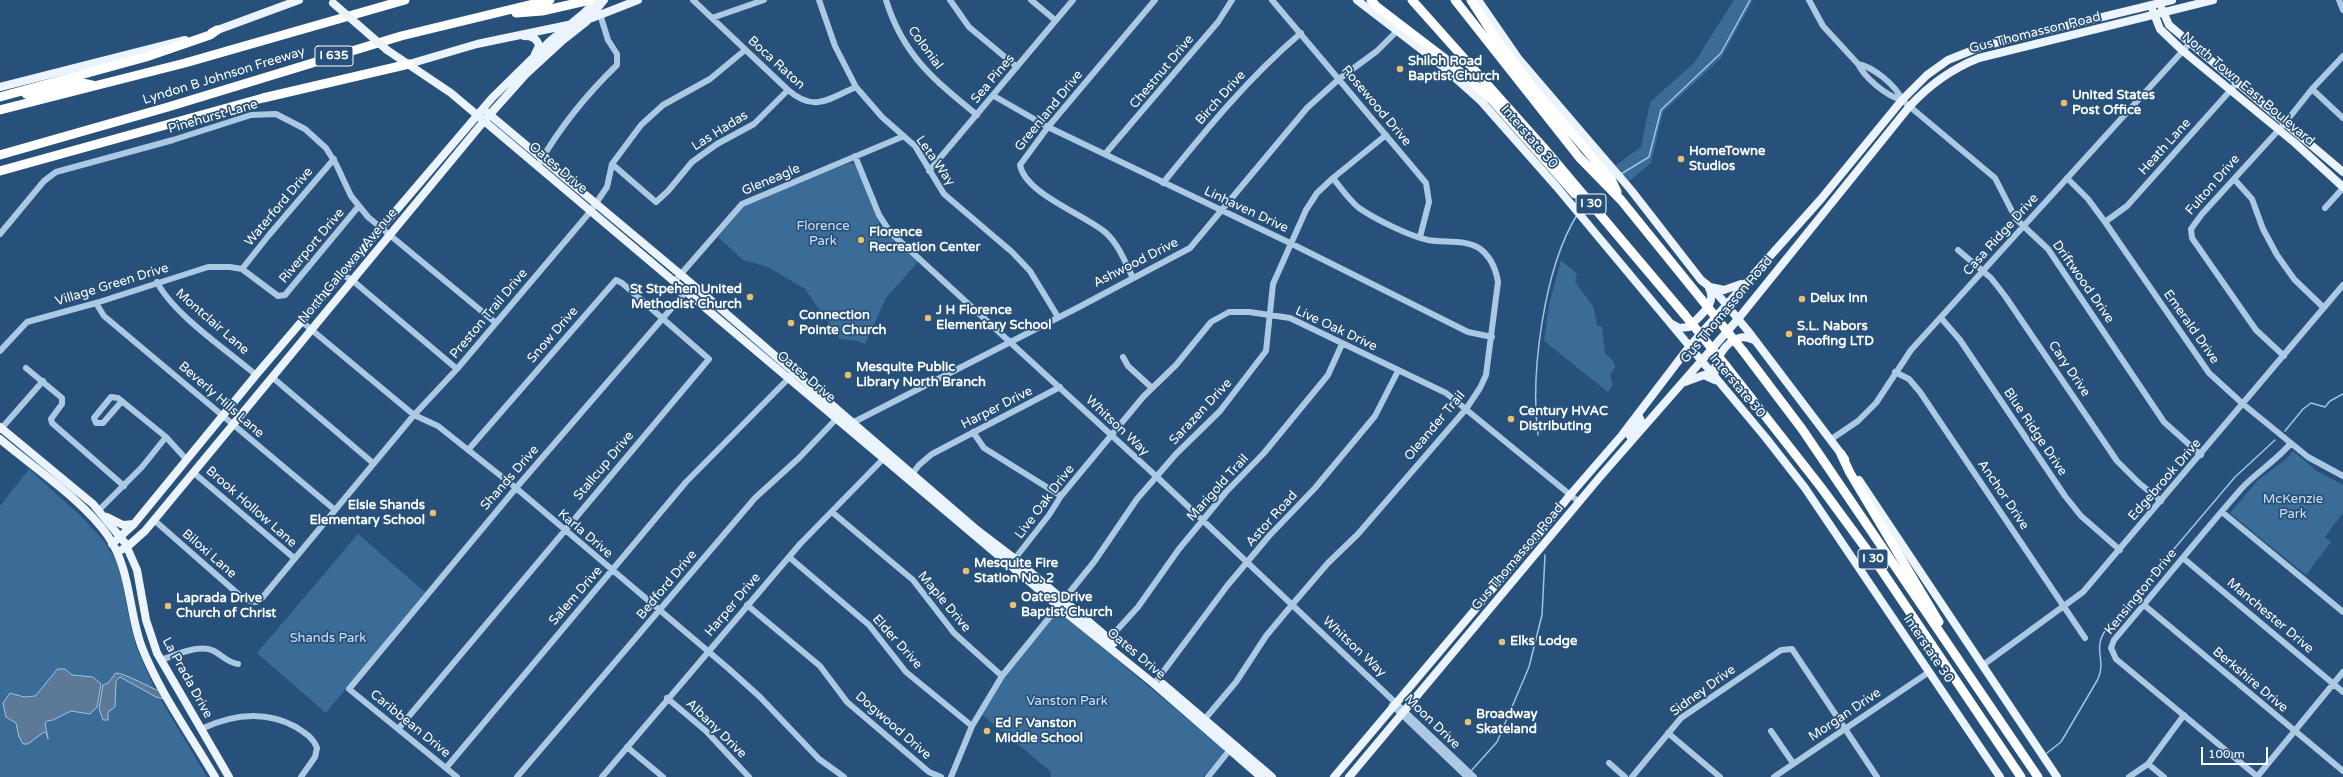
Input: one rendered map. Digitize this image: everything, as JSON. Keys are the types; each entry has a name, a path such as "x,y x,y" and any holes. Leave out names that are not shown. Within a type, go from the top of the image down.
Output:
{"highway":[{"name":"Lyndon B Johnson Freeway","path":"0,110 98,86 405,0"},
{"name":"Lyndon B Johnson Freeway","path":"0,155 168,107 401,36 550,0"},
{"path":"1368,0 1448,61 1493,101 1576,195 1627,246"},
{"name":"I 30","path":"1412,0 1497,94 1627,246 1684,314 1816,480 1878,565 2021,777"},
{"name":"I 30","path":"1455,0 1579,157 1621,200 1702,300 1802,429 2038,777"},
{"path":"1473,0 1498,42 1529,82 1611,179 1621,200"},
{"path":"487,16 542,11 598,1"},
{"path":"0,98 172,49 210,35 217,30"},
{"path":"0,171 263,98 409,64"},
{"path":"0,98 82,83 98,86"},
{"path":"1841,454 1850,473 1903,559 1967,672"}],"main road":[{"path":"0,87 217,30 299,0"},
{"path":"409,64 442,53 514,36 570,25 638,0"},
{"name":"Interstate 30","path":"1357,0 1398,30 1481,101 1556,186 1778,453 1805,488 2000,777"},
{"path":"1473,0 1518,58 1631,190 1686,262 1738,319 1841,454 2057,777"},
{"name":"Gus Thomasson Road","path":"1334,777 1499,579 1622,436 1689,346 1748,278 1821,199 1902,100 1927,75 1948,60 1978,48 2151,2 2172,0"},
{"name":"Gus Thomasson Road","path":"1349,777 1579,502 1738,319 1909,107 1929,87 1953,70 1979,58 2006,50 2213,0"},
{"name":"Oates Drive","path":"332,1 387,50 450,93 686,292 792,376 1155,681 1202,723 1272,777"},
{"path":"598,1 606,8 611,9"},
{"name":"North Galloway Avenue","path":"112,544 134,524 256,375 380,228 481,119 491,115 547,54 587,20 598,1"},
{"name":"North Galloway Avenue","path":"117,552 127,547 154,520 194,473 232,425 430,187 481,119 483,109 532,59 598,1"},
{"name":"North Town East Boulevard","path":"2160,1 2163,13 2169,25 2343,172"},
{"name":"North Town East Boulevard","path":"2151,2 2154,15 2160,29 2183,51 2278,129 2343,187"},
{"path":"514,36 533,37 537,40 539,46 532,59"},
{"path":"2004,41 2006,50"},
{"path":"1948,60 1953,70"},
{"name":"Oates Drive","path":"483,109 692,284 792,376"},
{"path":"423,180 430,187"},
{"path":"1708,286 1718,289 1729,289 1748,278"},
{"path":"1669,322 1679,328 1689,327 1712,300 1712,294 1708,286"},
{"path":"1717,380 1713,367 1717,358 1736,339 1746,337 1755,340"},
{"path":"1681,384 1692,378 1704,376 1717,380"},
{"path":"1628,446 1628,440 1641,421 1638,414"},
{"name":"La Prada Drive","path":"0,428 101,512 121,537 137,570 148,629 160,660 229,777"},
{"name":"La Prada Drive","path":"0,440 86,511 112,544 117,552 126,575 136,628 147,660 215,777"},
{"path":"101,512 123,525 134,524"},
{"path":"1499,579 1509,587"},
{"name":"Oates Drive","path":"1232,747 1261,777"}],"street":[{"name":"Boca Raton","path":"694,0 788,90 806,103 815,104 856,87"},
{"path":"712,18 764,0"},
{"name":"Leta Way","path":"819,0 834,46 856,87 870,104 915,146 928,171 944,194 1012,252 1030,271 1058,317"},
{"name":"Colonial","path":"886,0 900,34 919,62 931,77 977,115"},
{"path":"950,0 969,27 1017,67"},
{"path":"1031,0 1055,20"},
{"name":"Sea Pines","path":"928,171 994,96 1073,0"},
{"name":"Greenland Drive","path":"1133,278 1120,251 1105,232 1050,199 1023,174 1021,162 1048,127 1156,0"},
{"name":"Chestnut Drive","path":"1105,154 1208,34 1232,0"},
{"name":"Rosewood Drive","path":"1272,0 1426,183 1430,202 1420,237"},
{"name":"Driftwood Drive","path":"1809,0 1823,26 1858,64 1862,71 1894,98 1902,100 1995,178 2010,210 2016,219 2048,249 2164,422 2201,455"},
{"path":"2339,0 2343,10"},
{"path":"538,167 569,117 618,62 616,51 606,36 600,14"},
{"name":"Ashwood Drive","path":"849,425 1190,248 1222,212 1314,100 1370,56 1398,30"},
{"name":"Birch Drive","path":"1163,183 1196,143 1260,71 1301,33"},
{"name":"Casa Ridge Drive","path":"1830,440 1858,420 1876,404 1884,394 1895,372 1911,350 2190,43"},
{"name":"Preston Trail Drive","path":"250,602 262,598 414,414 457,369 590,212 607,188 612,164 641,125 663,105 710,79 745,50"},
{"name":"Fulton Drive","path":"2284,356 2252,325 2190,233 2193,224 2285,123 2312,89 2343,56"},
{"name":"Heath Lane","path":"2105,222 2127,206 2238,83"},
{"path":"2312,89 2343,118"},
{"name":"Las Hadas","path":"612,164 656,202 668,191 692,162 717,144 754,124 788,90"},
{"name":"Linhaven Drive","path":"994,96 1048,127 1222,212 1290,243 1468,332 1492,336"},
{"name":"Pinehurst Lane","path":"0,234 44,181 56,172 173,140 251,115 264,113 285,117 318,140 334,160 358,207 380,228 390,234 496,323"},
{"name":"Sarazen Drive","path":"951,777 972,726 1002,676 1094,562 1137,499 1176,454 1220,411 1266,351 1273,284 1290,243 1306,210 1317,193 1386,135"},
{"name":"Gleneagle","path":"674,282 742,204 904,136"},
{"name":"Whitson Way","path":"856,156 884,225 1157,477 1202,522 1389,695"},
{"name":"Waterford Drive","path":"242,269 269,235 334,160"},
{"name":"Oleander Trail","path":"1202,723 1236,682 1262,642 1328,563 1358,534 1466,409 1486,376 1498,282 1496,270 1488,258 1479,248 1468,243 1420,237 1359,207 1333,178"},
{"name":"Emerald Drive","path":"2067,178 2088,200 2105,222 2209,373 2243,404 2308,457 2343,476"},
{"path":"2234,179 2252,199 2263,230 2277,255 2294,279 2324,308"},
{"path":"2325,208 2343,187"},
{"name":"Riverport Drive","path":"242,269 278,296 285,295 358,207"},
{"name":"Cary Drive","path":"1958,250 1992,278 2010,302 2117,461 2160,501"},
{"name":"Village Green Drive","path":"0,351 27,322 96,303 157,282 208,267 230,267 242,269"},
{"path":"341,274 352,280 457,369"},
{"name":"Snow Drive","path":"468,450 616,280 622,283 663,318"},
{"name":"Montclair Lane","path":"157,282 164,296 256,375"},
{"name":"Shands Drive","path":"349,689 516,488 692,284"},
{"name":"Edgebrook Drive","path":"1983,666 2083,592 2201,455 2343,285"},
{"name":"Beverly Hills Lane","path":"96,303 104,316 335,510"},
{"name":"Live Oak Drive","path":"1013,562 1049,515 1061,496 1152,388 1176,365 1211,322 1229,312 1290,318 1302,322 1342,344 1446,393 1579,502"},
{"name":"Stallcup Drive","path":"399,728 710,359 663,318"},
{"name":"Blue Ridge Drive","path":"1941,318 1960,340 2065,496 2081,516 2120,550"},
{"name":"Karla Drive","path":"301,321 414,414 438,426 516,488 564,531 708,651 760,697 819,759 844,777"},
{"name":"Marigold Trail","path":"1107,641 1138,607 1179,549 1226,492 1264,453 1328,375 1342,344"},
{"path":"1123,356 1128,366 1152,388"},
{"path":"26,368 60,395 63,401 51,419 52,423 124,486"},
{"name":"Astor Road","path":"1155,681 1247,562 1315,488 1375,416 1398,371"},
{"name":"Anchor Drive","path":"1895,372 1909,379 1920,392 2085,638"},
{"name":"Salem Drive","path":"446,768 699,467 792,376"},
{"path":"272,377 373,463"},
{"path":"0,428 43,381"},
{"name":"Harper Drive","path":"911,476 919,465 932,454 1060,387"},
{"path":"122,402 103,423 96,422 94,418 111,397 116,396 166,437 186,460"},
{"name":"Bedford Drive","path":"517,777 755,498 839,416"},
{"path":"974,432 984,448 1061,496"},
{"path":"101,512 150,458 166,437"},
{"name":"Kensington Drive","path":"2257,777 2112,654 2112,642 2253,476 2283,452 2291,443"},
{"name":"Harper Drive","path":"602,777 667,698 789,557 887,456"},
{"name":"Brook Hollow Lane","path":"194,473 294,558"},
{"name":"Maple Drive","path":"832,512 913,580 954,633 1002,676"},
{"path":"2222,512 2343,612"},
{"name":"Biloxi Lane","path":"154,520 250,602"},
{"name":"Elder Drive","path":"789,557 869,625 906,672 972,726"},
{"name":"Manchester Drive","path":"2183,558 2343,692"},
{"name":"Dogwood Drive","path":"747,605 820,666 838,691 858,712 929,772 941,777"},
{"name":"Berkshire Drive","path":"2144,605 2343,771"},
{"path":"160,660 191,650 206,648 214,651 232,663 238,664"},
{"name":"Sidney Drive","path":"1632,777 1681,718 1780,650 1792,649 1844,729"},
{"name":"Morgan Drive","path":"1774,777 1793,762 1929,672"},
{"path":"2257,777 2343,672"},
{"name":"Caribbean Drive","path":"349,689 399,728 457,777"},
{"name":"Moon Drive","path":"1389,695 1394,704 1471,777"},
{"name":"Albany Drive","path":"667,698 702,728 750,777"},
{"path":"2129,777 2148,764 2184,715"},
{"path":"200,729 224,719 244,716 272,717 287,722 306,733 313,739 318,748 315,757 301,777"},
{"path":"1844,729 1877,777"},
{"path":"1771,731 1793,762"},
{"path":"1668,733 1720,777"},
{"path":"627,747 663,777"},
{"path":"1208,777 1232,747"},
{"path":"1609,763 1625,777"},
{"path":"2148,764 2164,777"}],"green space":[{"path":"1734,0 1753,0 1721,58 1663,112 1651,163 1626,184 1612,168 1641,147 1650,102 1694,63"},
{"name":"Florence Park","path":"850,163 855,164 880,225 919,261 886,298 865,344 858,341 840,339 805,289 768,267 743,260 718,237 747,204"},
{"path":"1561,260 1577,274 1575,282 1593,306 1597,325 1602,327 1605,353 1613,361 1615,367 1610,375 1613,385 1608,392 1544,341 1549,305"},
{"name":"McKenzie Park","path":"2293,451 2317,471 2343,485 2343,513 2325,537 2331,542 2306,575 2230,513 2258,480 2285,460"},
{"path":"29,469 83,518 104,541 120,567 127,609 136,646 155,690 207,777 0,777 0,506"},
{"name":"Shands Park","path":"358,534 425,592 326,713 257,653"},
{"name":"Vanston Park","path":"1060,612 1224,750 1223,754 1203,777 1051,777 1050,771 980,713 1010,670 1056,614"}],"shaded area":[{"path":"58,669 65,669 72,675 93,677 101,684 97,707 90,714 71,711 53,720 47,721 45,723 48,739 47,734 44,732 28,744 23,744 19,737 16,723 6,717 3,703 10,693 24,697 35,696"},
{"path":"116,673 125,675 160,691 164,699 156,697 120,677 116,681 115,707 108,712 108,720 103,720 99,709 103,685 108,683"}],"waterway":[{"path":"1621,174 1649,157 1661,110 1721,53 1750,0"},
{"path":"1538,435 1536,382 1542,322 1556,263 1566,237 1577,215"},
{"path":"2285,431 2303,409 2311,403 2325,407 2330,401 2343,394"},
{"path":"2047,753 2061,742 2098,679 2101,665 2099,648 2100,642 2107,628 2235,477 2275,440"},
{"path":"1471,771 1497,742 1529,667 1542,615 1545,555"}],"place":[{"name":"Shiloh Road Baptist Church","path":"1400,69"},
{"name":"United States Post Office","path":"2064,103"},
{"name":"HomeTowne Studios","path":"1681,159"},
{"name":"Florence Recreation Center","path":"861,240"},
{"name":"St Stpehen United Methodist Church","path":"750,297"},
{"name":"Delux Inn","path":"1802,299"},
{"name":"J H Florence Elementary School","path":"928,318"},
{"name":"Connection Pointe Church","path":"791,323"},
{"name":"S.L. Nabors Roofing LTD","path":"1789,334"},
{"name":"Mesquite Public Library North Branch","path":"848,375"},
{"name":"Century HVAC Distributing","path":"1511,419"},
{"name":"Elsie Shands Elementary School","path":"433,513"},
{"name":"Mesquite Fire Station No. 2","path":"966,571"},
{"name":"Oates Drive Baptist Church","path":"1013,605"},
{"name":"Laprada Drive Church of Christ","path":"168,606"},
{"name":"Elks Lodge","path":"1502,642"},
{"name":"Broadway Skateland","path":"1468,722"},
{"name":"Ed F Vanston Middle School","path":"987,731"}]}
